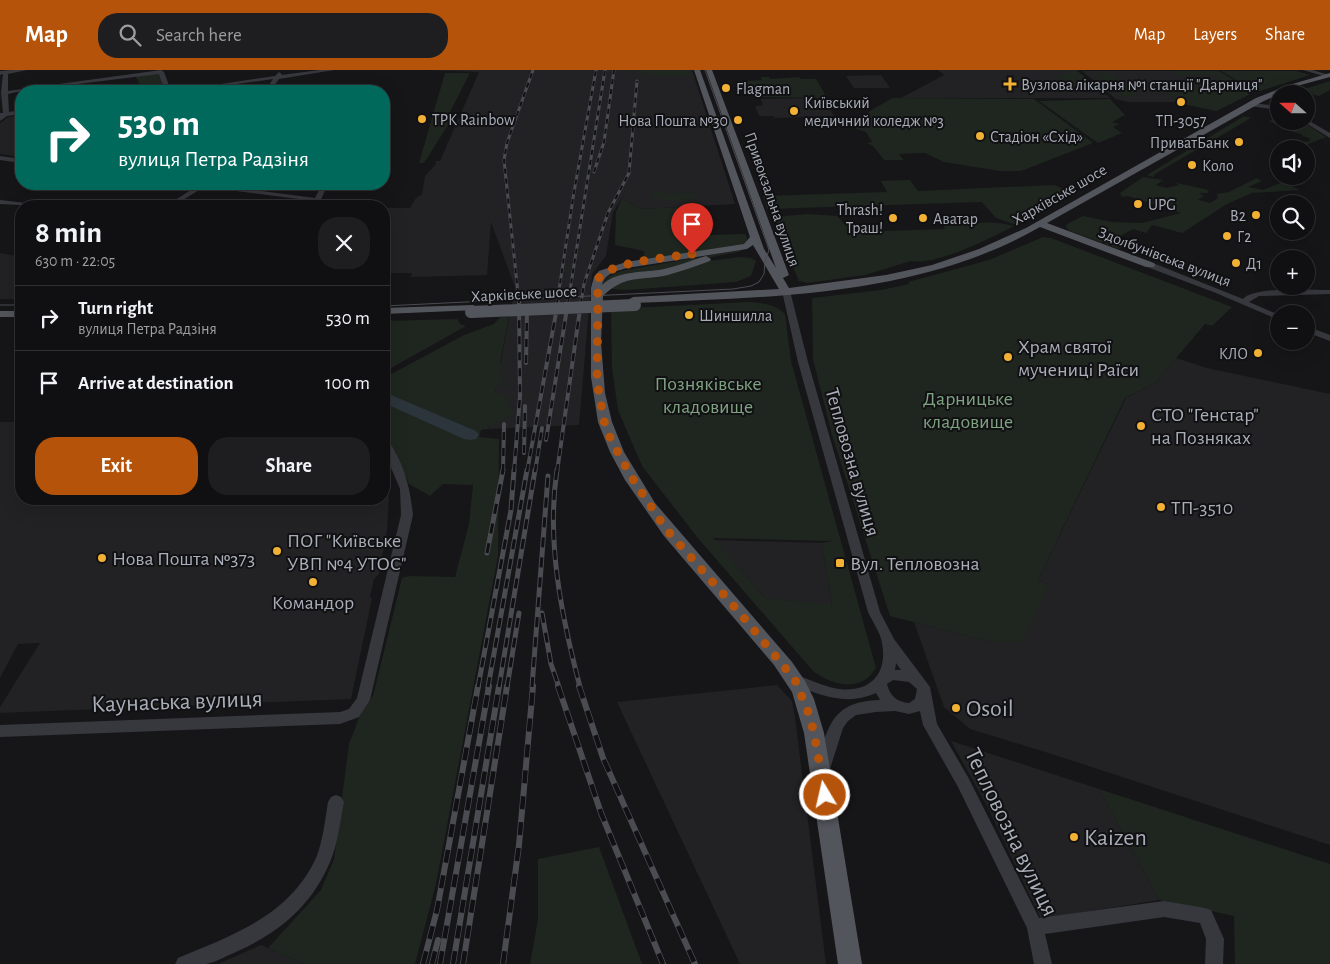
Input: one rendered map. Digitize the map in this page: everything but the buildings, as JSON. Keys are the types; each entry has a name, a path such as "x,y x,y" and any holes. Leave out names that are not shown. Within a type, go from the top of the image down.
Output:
{"main road":[{"name":"Привокзальна вулиця","path":"697,70 759,249 786,291"},
{"name":"Привокзальна вулиця","path":"709,70 782,268 786,291"},
{"name":"Харківське шосе","path":"634,302 786,291 863,282 936,266 1000,244 1040,224 1251,105 1291,86 1329,75"},
{"name":"Здолбунівська вулиця","path":"1040,224 1150,265"},
{"path":"755,237 747,246 626,265 608,270 598,278 596,286 598,294 597,382 607,428 620,460 666,529 739,612 795,680 809,714 822,777 850,964"},
{"path":"598,294 620,278 666,272 699,261 774,246"},
{"path":"733,254 757,257 772,268"},
{"name":"Привокзальна вулиця","path":"735,295 768,281 772,268"},
{"name":"Харківське шосе","path":"390,316 774,295 786,291"},
{"name":"Харківське шосе","path":"390,311 472,310"},
{"path":"0,314 15,314"}],"street":[{"path":"15,113 2,116 3,73 24,70"},
{"path":"272,85 279,74 277,70"},
{"path":"220,85 331,70"},
{"path":"1306,70 1329,75"},
{"path":"64,85 162,72 166,85"},
{"path":"4,93 15,92"},
{"path":"1251,105 1270,107"},
{"path":"1315,127 1330,136"},
{"path":"0,158 15,160"},
{"path":"179,200 194,190"},
{"path":"239,190 298,200"},
{"path":"0,202 15,204"},
{"name":"Здолбунівська вулиця","path":"1150,265 1219,291 1270,314"},
{"name":"Тепловозна вулиця","path":"786,291 803,362 874,612 889,642 914,678"},
{"path":"1244,303 1249,297 1258,294 1330,292"},
{"path":"1315,332 1330,338"},
{"name":"Каунаська вулиця","path":"0,731 340,718 354,713 363,700 407,515 405,489 390,452"},
{"name":"Тепловозна вулиця","path":"881,682 888,671 890,659 889,642"},
{"path":"795,680 840,695 861,693 891,675 898,674 914,678 922,687 924,693 921,703 916,706 859,707 841,717 829,748 822,777"},
{"path":"881,682 884,698 899,707"},
{"name":"Тепловозна вулиця","path":"924,693 930,725 963,782 1035,927 1043,964"},
{"name":"Тепловозна вулиця","path":"899,707 915,713 930,725"},
{"path":"184,964 257,934 286,913 307,891 323,860 336,802"},
{"path":"1035,927 1164,909 1205,916 1215,939 1214,964"}],"shaded area":[{"path":"428,70 692,70 735,204 640,209 622,198 613,212 606,256 592,274 579,425 488,429 515,287 491,222 487,275 411,277 412,273 390,273 390,208 410,208 416,198 422,194 425,176 436,164 435,161 440,161 479,72"},
{"name":"Вузлова лікарня №1 станції \"Дарниця\"","path":"938,70 1076,70 1110,98 901,98 944,75"},
{"path":"1082,71 1219,71 1254,92 1216,111 1174,102 1128,102 1116,99"},
{"path":"881,75 890,88 854,88 846,76"},
{"name":"Київський медичний коледж №3","path":"823,98 834,116 775,118 773,116 759,116 755,106 763,105 761,99"},
{"path":"15,116 15,156 0,154 0,123 8,117"},
{"path":"0,253 15,256 15,299 0,299"},
{"path":"1176,358 1207,368 1330,394 1330,845 970,729 944,707 914,622 992,642 1049,585 1038,580 1126,398 1155,383"},
{"path":"0,422 15,422 15,505 389,505 387,530 379,574 374,579 370,597 372,598 351,699 0,713 0,707 40,643 18,644 0,678"},
{"path":"714,540 822,543 832,606 765,598"},
{"path":"777,685 792,701 795,718 826,964 740,964 617,702"},
{"path":"951,741 1099,789 1159,900 1041,919 987,806"},
{"path":"261,945 304,964 218,964"}],"green space":[{"path":"629,70 691,70 692,76 652,75"},
{"path":"1055,70 1076,70 1104,93 1074,85 1079,83 1077,82 1065,83 1055,75 1070,74 1067,71"},
{"path":"1173,71 1218,71 1254,92 1216,111 1181,103 1187,103 1167,92 1185,92 1181,88 1205,88 1199,83 1208,83 1221,92 1238,92 1214,75 1177,75"},
{"path":"1221,71 1296,71 1310,75 1279,85 1270,85 1270,88 1257,92"},
{"path":"159,72 164,85 140,85 135,75"},
{"path":"445,73 470,73 448,116 453,117 424,163 419,163"},
{"path":"1093,73 1112,73 1139,96 1122,96"},
{"path":"761,77 769,77 770,79 800,77 801,79 816,79 827,98 756,97 751,95 746,81 762,80"},
{"path":"1330,81 1330,90 1319,96 1315,95 1315,86"},
{"name":"Стадіон «Схід»","path":"892,98 1034,99 1093,143 1021,171 1000,171 944,162 925,153 899,154 904,160 884,160 874,147 867,143 872,142 866,132 854,128 865,114"},
{"path":"1110,99 1125,115 1112,122 1119,124 1113,127 1122,133 1098,143 1039,101"},
{"path":"1244,116 1251,118 1155,174 1153,177 1147,175"},
{"path":"1288,130 1315,130 1326,137 1315,141 1309,140 1312,139"},
{"path":"1143,177 1163,180 1156,185 1166,188 1179,185 1174,183 1176,183 1205,189 1209,191 1208,193 1199,193 1204,196 1198,200 1210,203 1218,198 1217,194 1229,192 1257,178 1262,181 1248,187 1263,190 1276,185 1289,185 1300,190 1252,193 1227,204 1182,233 1152,225 1146,233 1133,229 1112,241 1124,246 1119,249 1070,231 1066,227 1067,224 1083,216 1112,222 1142,223 1181,213 1128,196 1122,197 1120,193"},
{"path":"910,180 918,191 1055,185 1072,194 1017,225 996,218 982,202 767,209 763,196 887,192 881,181"},
{"path":"657,190 665,194 692,192 698,201 667,201 652,198 652,191"},
{"path":"622,198 640,209 701,206 700,211 696,213 699,231 708,235 745,234 747,238 746,244 645,261 644,251 615,245 616,212"},
{"path":"807,214 837,216 852,232 945,229 944,226 979,223 1014,226 949,255 922,261 911,261 865,275 807,283 799,281 774,224 778,224 775,217"},
{"name":"Дарницьке кладовище","path":"1043,237 1051,238 1232,307 1212,326 1205,324 1155,383 1125,398 1038,580 1049,585 1022,643 992,642 890,616 832,435 813,359 812,298 881,290 909,284 908,282 989,260"},
{"path":"742,251 697,260 672,270 600,286 609,276 621,271"},
{"path":"740,257 751,258 756,261 751,276 736,282 627,290 611,289 616,284 709,261"},
{"name":"Позняківське кладовище","path":"749,302 772,306 785,314 791,361 876,668 863,681 855,684 838,683 813,671 697,537 642,466 618,410 612,368 611,309","holes":["713,538 833,541 822,543 832,605 765,598"]},
{"path":"509,316 500,363 503,365 500,374 504,383 496,387 495,392 503,394 513,409 506,418 488,426 488,429 481,430 479,437 499,439 498,556 436,884 415,964 304,964 268,948 321,890 334,859 349,744 360,715 373,696 402,578 409,576 455,577 469,524 473,485 443,484 430,496 409,484 395,452 390,446 390,375 464,335 494,324 500,317"},
{"path":"457,319 460,324 466,326 390,369 390,321"},
{"path":"1099,789 1330,864 1330,964 1235,964 1234,916 1159,900"},
{"path":"599,847 642,964 530,964 538,919 538,859"}],"waterway":[{"path":"390,400 470,435"}],"tram line":[{"path":"390,306 733,289 751,286 759,282 764,274 765,261 769,250 705,70"},
{"path":"0,305 15,305"}],"railway":[{"path":"519,303 504,160 507,143 533,70"},
{"path":"557,303 574,192 596,70"},
{"path":"568,303 605,70"},
{"path":"594,172 604,142 614,70"},
{"path":"581,303 584,284 608,213 629,173 637,81"},
{"path":"514,472 520,396 519,302"},
{"path":"527,472 558,302"},
{"path":"546,440 568,302"},
{"path":"557,472 581,302"},
{"path":"526,363 527,311"},
{"path":"524,453 525,406"},
{"path":"503,472 504,424"},
{"path":"535,472 542,428"},
{"path":"487,553 503,470"},
{"path":"478,687 511,510 514,470"},
{"path":"488,687 527,470"},
{"path":"499,687 535,470"},
{"path":"557,470 553,525 555,552 562,607 580,687"},
{"path":"532,687 548,476"},
{"path":"507,687 519,613"},
{"path":"542,613 551,664 559,687"},
{"path":"423,964 437,910 478,686"},
{"path":"440,964 489,686"},
{"path":"453,964 499,686"},
{"path":"463,964 507,686"},
{"path":"503,964 519,845 533,686"},
{"path":"558,686 601,813 663,964"},
{"path":"579,686 603,758 695,964"},
{"path":"432,964 438,940"}],"place":[{"name":"Вузлова лікарня №1 станції \"Дарниця\"","path":"1010,84"},
{"name":"Flagman","path":"726,88"},
{"name":"ТП-3057","path":"1181,102"},
{"name":"Київський медичний коледж №3","path":"794,111"},
{"name":"ТРК Rainbow","path":"422,119"},
{"name":"Нова Пошта №30","path":"738,120"},
{"name":"Стадіон «Схід»","path":"980,136"},
{"name":"ПриватБанк","path":"1239,142"},
{"name":"Коло","path":"1192,165"},
{"name":"UPG","path":"1138,204"},
{"name":"В2","path":"1256,215"},
{"name":"Thrash! Траш!","path":"893,218"},
{"name":"Аватар","path":"923,218"},
{"name":"Г2","path":"1227,236"},
{"name":"Д1","path":"1236,263"},
{"name":"Шиншилла","path":"689,315"},
{"name":"КЛО","path":"1258,353"},
{"name":"Храм святої мучениці Раїси","path":"1008,357"},
{"name":"СТО \"Генстар\" на Позняках","path":"1141,426"},
{"name":"ТП-3510","path":"1161,507"},
{"name":"ПОГ \"Київське УВП №4 УТОС\"","path":"277,551"},
{"name":"Нова Пошта №373","path":"102,558"},
{"name":"Вул. Тепловозна","path":"840,563"},
{"name":"Командор","path":"313,582"},
{"name":"Osoil","path":"956,708"},
{"name":"Kaizen","path":"1074,837"}],"route":[{"path":"692,254 626,265 608,270 598,278 596,286 598,294 597,382 604,421 620,460 666,529 739,612 795,680 809,714 814,733 825,795"}]}
